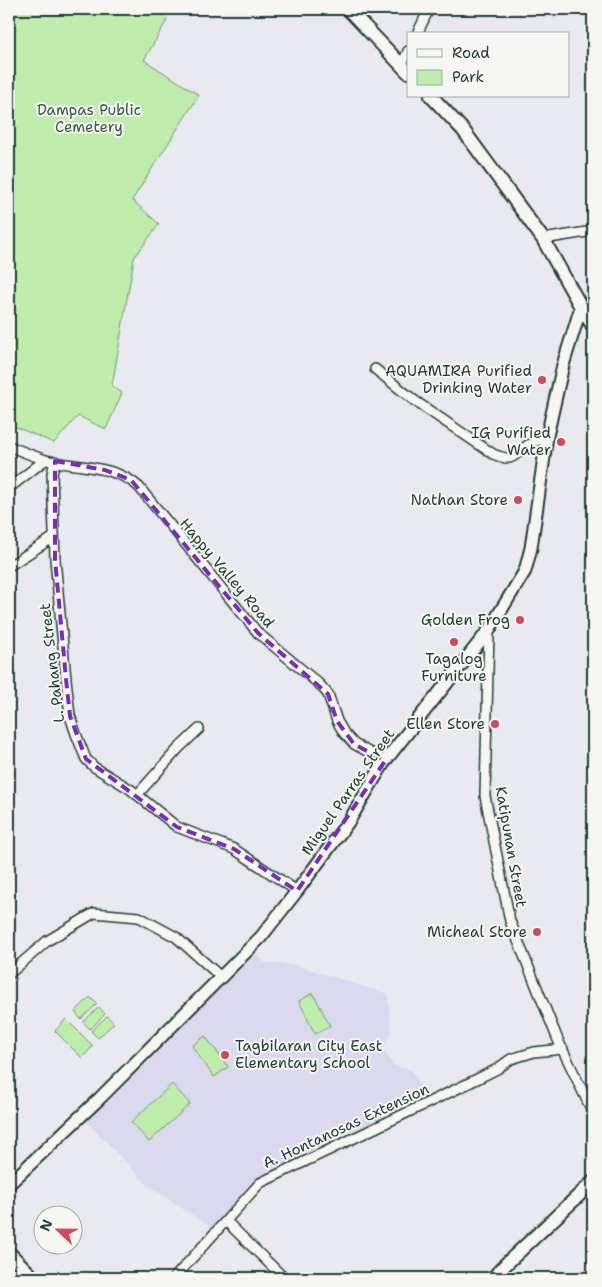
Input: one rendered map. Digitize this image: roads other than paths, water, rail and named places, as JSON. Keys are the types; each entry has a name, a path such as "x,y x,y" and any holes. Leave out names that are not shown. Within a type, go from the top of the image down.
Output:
{"main road":[{"path":"348,9 405,69"},
{"path":"433,98 463,130 543,239 593,326"},
{"path":"493,1278 506,1263 593,1182"},
{"path":"9,1253 34,1278"}],"street":[{"path":"418,32 429,9"},
{"path":"543,239 593,231"},
{"name":"Miguel Parras Street","path":"9,1184 100,1098 261,937 298,892 349,821 385,761 490,630 525,571 532,548 547,436 564,365 581,307"},
{"path":"375,369 415,401 493,454 504,459 515,457 527,446 547,436"},
{"name":"Happy Valley Road","path":"9,446 45,460 105,470 120,474 131,480 139,487 258,633 319,684 328,694 337,721 354,744 385,761"},
{"path":"9,488 45,460"},
{"name":"L. Pahang Street","path":"55,461 52,474 54,537 66,679 70,716 86,759 94,767 137,795 177,827 234,849 298,892"},
{"path":"9,566 54,537"},
{"name":"Katipunan Street","path":"490,630 485,796 510,922 562,1049 593,1113"},
{"path":"137,795 178,749 199,729"},
{"path":"9,974 47,941 94,913 139,917 176,937 221,977"},
{"name":"A. Hontanosas Extension","path":"174,1278 260,1182 467,1084 497,1069 511,1059 534,1052 562,1049"},
{"path":"226,1221 284,1278"}],"place":[{"name":"AQUAMIRA Purified Drinking Water","path":"542,380"},
{"name":"IG Purified Water","path":"561,442"},
{"name":"Nathan Store","path":"518,500"},
{"name":"Golden Frog","path":"520,620"},
{"name":"Tagalog Furniture","path":"454,642"},
{"name":"Ellen Store","path":"495,724"},
{"name":"Micheal Store","path":"537,932"},
{"name":"Tagbilaran City East Elementary School","path":"225,1055"}],"park label":[{"name":"Dampas Public Cemetery","path":"89,118"}]}
